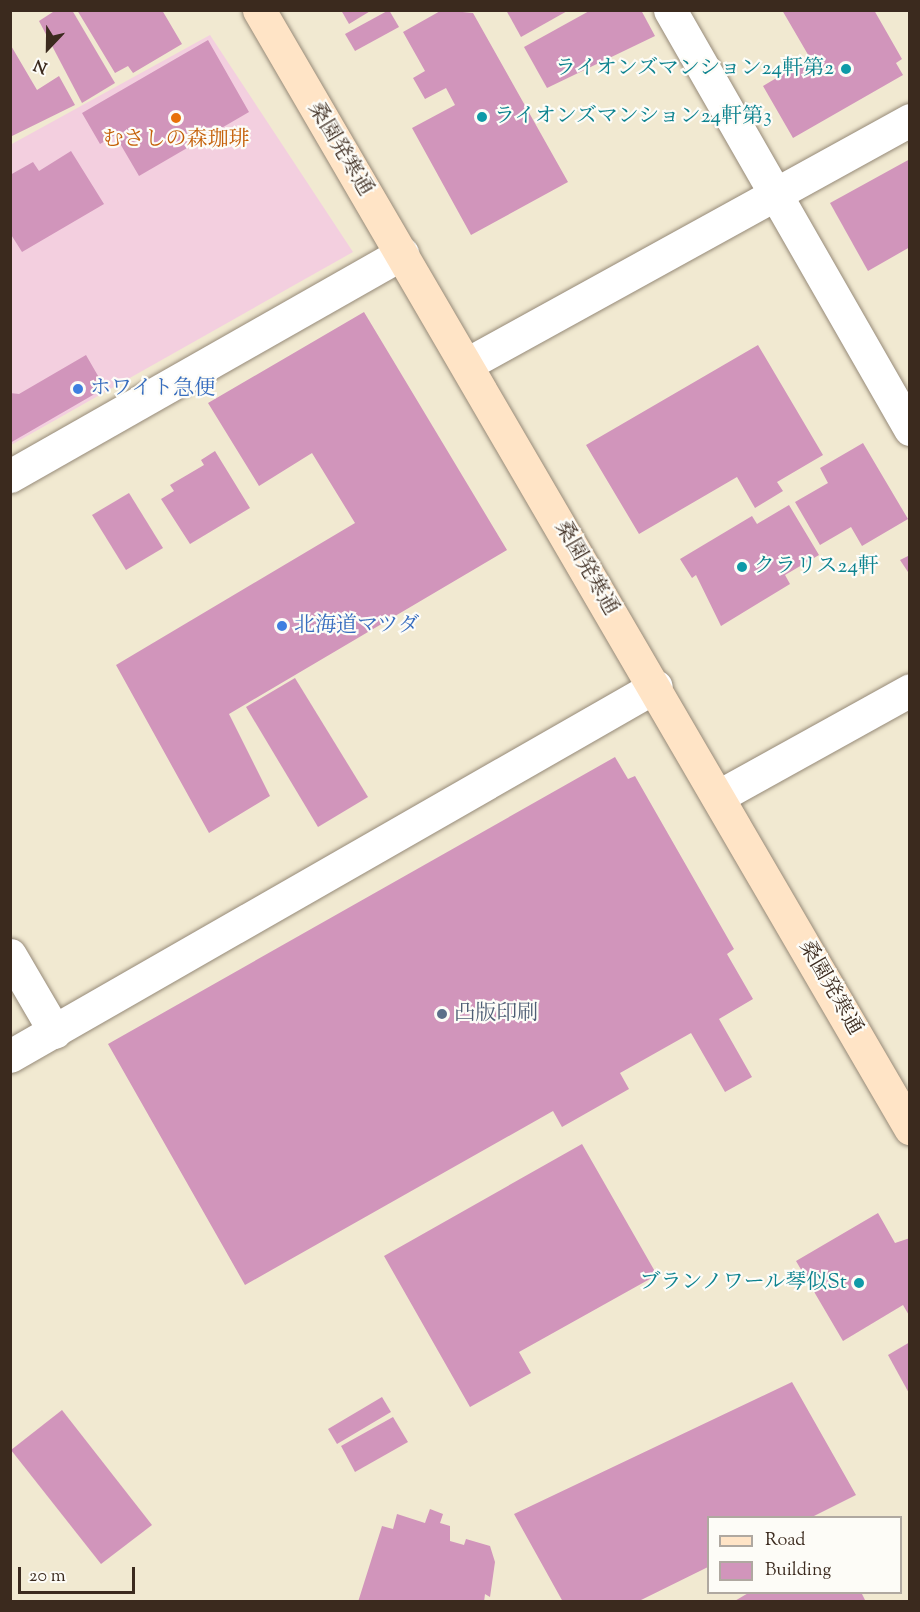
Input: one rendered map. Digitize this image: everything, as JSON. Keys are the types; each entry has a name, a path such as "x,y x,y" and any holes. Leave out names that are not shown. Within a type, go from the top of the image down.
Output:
{"street":[{"name":"桑園発寒通","path":"259,10 656,686 909,1128"},
{"path":"670,10 906,416"},
{"path":"467,364 775,191 909,120"},
{"path":"10,476 402,253"},
{"path":"10,1056 656,686"},
{"path":"719,796 909,690"},
{"path":"10,955 55,1032"}],"shaded area":[{"path":"210,35 353,252 11,445 10,145"}],"building":[{"path":"56,10 72,10 115,83 82,103 39,21"},
{"path":"77,10 162,10 182,44 133,73 128,66 115,73"},
{"path":"341,10 372,10 349,24"},
{"path":"389,10 399,27 355,51 345,34"},
{"name":"ライオンズマンション24軒第3","path":"442,10 473,13 568,182 471,235 412,128 455,105 446,88 425,99 413,78 425,71 403,32"},
{"path":"506,10 569,10 521,37"},
{"path":"591,10 641,10 655,36 547,88 524,47"},
{"name":"ライオンズマンション24軒第2","path":"782,10 874,10 902,59 896,63 903,75 793,138 763,86 810,58"},
{"path":"208,40 249,112 139,176 115,135 100,144 82,113"},
{"path":"10,44 37,90 59,76 75,105 10,137"},
{"path":"71,151 104,204 22,252 10,233 10,175 33,162 39,171"},
{"path":"910,159 910,247 868,271 830,203"},
{"path":"364,312 507,550 229,714 270,796 209,833 116,665 355,523 312,453 259,486 208,403"},
{"path":"758,345 823,455 777,482 783,491 755,508 737,477 639,534 586,445"},
{"path":"86,355 105,388 10,443 10,393 19,394"},
{"path":"863,443 908,519 862,546 851,527 820,545 795,502 828,483 820,468"},
{"path":"215,451 250,508 190,544 161,499 174,491 170,485 204,465 201,460"},
{"path":"129,493 163,548 126,570 92,515"},
{"name":"クラリス24軒","path":"789,505 819,555 785,575 790,584 721,626 696,575 692,578 680,559 752,516 757,524"},
{"path":"910,555 910,575 900,560"},
{"path":"295,678 368,797 318,827 246,707"},
{"path":"615,757 628,779 635,776 734,949 727,954 753,999 719,1019 752,1077 725,1092 691,1033 620,1073 629,1089 562,1127 553,1111 245,1285 108,1044"},
{"path":"582,1144 657,1275 519,1352 531,1373 470,1407 384,1256"},
{"name":"ブランノワール琴似St","path":"878,1213 895,1243 910,1238 910,1317 903,1305 843,1341 796,1261"},
{"path":"910,1342 910,1395 888,1355"},
{"path":"792,1382 856,1495 814,1516 707,1516 707,1567 637,1602 563,1602 514,1514"},
{"path":"382,1397 391,1412 337,1444 328,1429"},
{"path":"62,1410 152,1525 101,1564 11,1450"},
{"path":"393,1417 408,1442 355,1472 341,1446"},
{"path":"430,1509 443,1514 440,1523 450,1526 450,1541 464,1545 466,1539 490,1546 495,1562 490,1597 485,1594 484,1602 358,1602 382,1526 393,1529 397,1514 425,1523"},
{"path":"747,1594 862,1594 866,1602 733,1602"}],"place":[{"name":"ライオンズマンション24軒第2","path":"846,69"},
{"name":"ライオンズマンション24軒第3","path":"482,117"},
{"name":"むさしの森珈琲","path":"176,118"},
{"name":"ホワイト急便","path":"78,389"},
{"name":"クラリス24軒","path":"742,567"},
{"name":"北海道マツダ","path":"282,626"},
{"name":"凸版印刷","path":"442,1014"},
{"name":"ブランノワール琴似St","path":"859,1283"}]}
